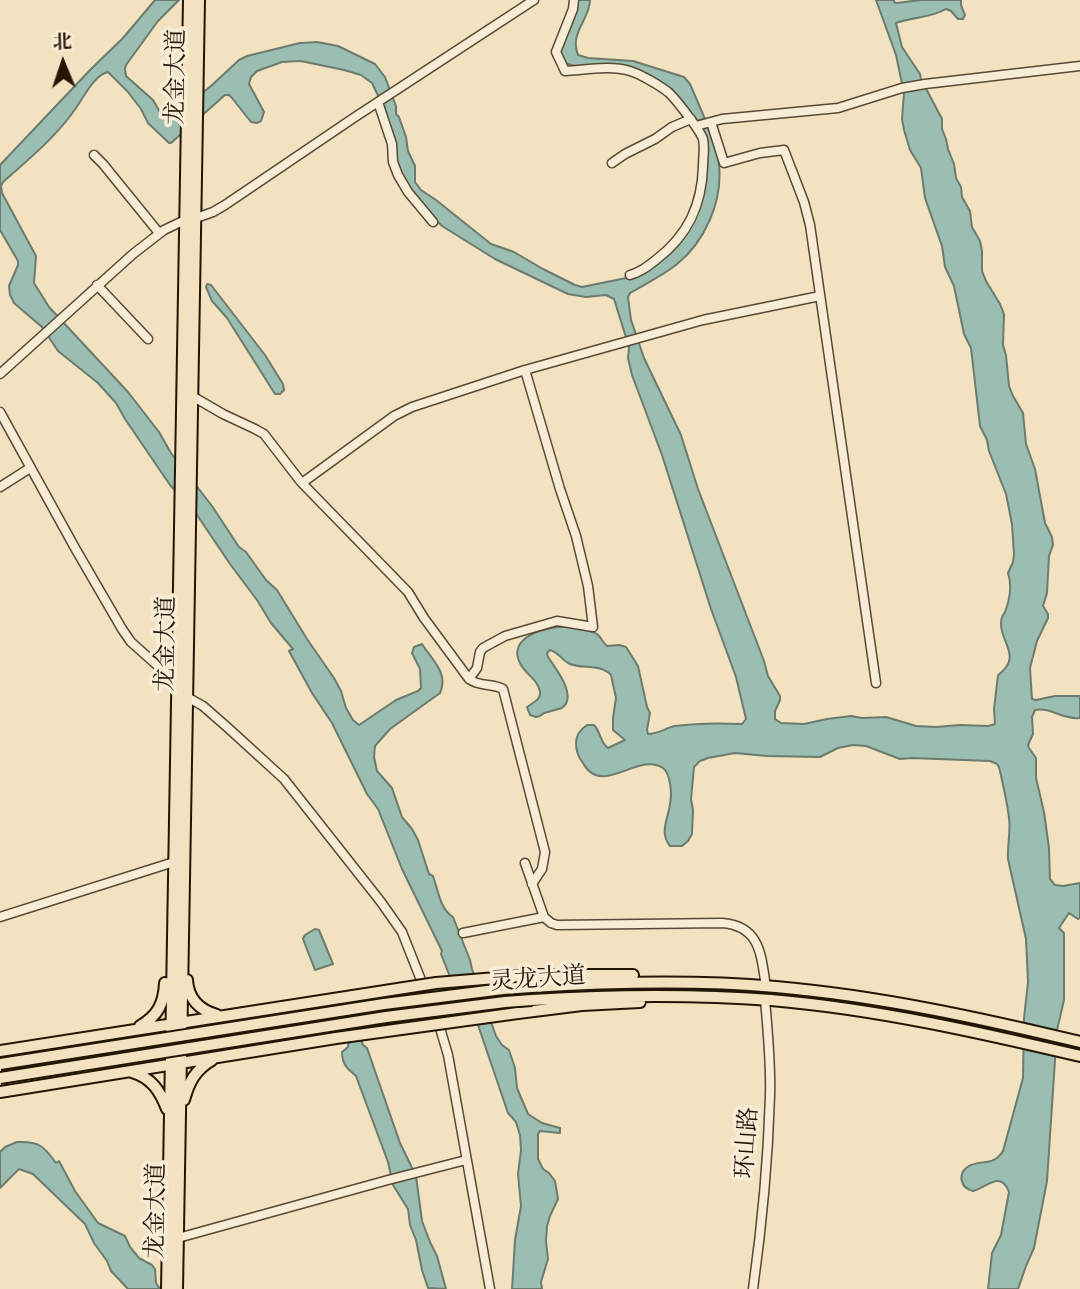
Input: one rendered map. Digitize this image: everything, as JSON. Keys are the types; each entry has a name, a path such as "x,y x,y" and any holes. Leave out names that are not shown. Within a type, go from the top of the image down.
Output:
{"main road":[{"name":"龙金大道","path":"186,455 192,396 191,219 187,134 189,0"},
{"name":"龙金大道","path":"178,909 174,862 177,683 200,0"},
{"name":"龙金大道","path":"167,1289 187,697 185,505"},
{"path":"178,909 188,928 189,993 202,1009 217,1015 227,1015"},
{"path":"133,1030 150,1020 163,1002 168,937 178,909"},
{"path":"0,1051 436,983 533,975 645,976 744,985"},
{"name":"灵龙大道","path":"0,1064 384,1004 503,989 624,982 766,986 878,1001 1080,1042"},
{"name":"灵龙大道","path":"0,1078 386,1017 505,1002 625,995 765,1000 876,1014 921,1021 1080,1056"},
{"path":"0,1091 336,1038 518,1013 582,1005 693,1002 730,998"},
{"path":"174,1120 194,1076 206,1064 226,1056"},
{"path":"125,1072 140,1075 153,1084 174,1120"},
{"name":"龙金大道","path":"174,1120 177,1289"}],"street":[{"path":"0,374 97,285 159,233 213,212 534,0"},
{"path":"574,0 556,52 565,71 612,69 632,72 669,93 693,122 703,142 700,196 693,216 670,250 641,272 630,275"},
{"path":"612,163 672,127 693,122 838,108 902,88 925,84 1080,66"},
{"path":"379,102 398,175 408,192 433,222"},
{"path":"711,122 724,163 760,153 784,150 806,210 876,683"},
{"path":"94,155 159,233"},
{"path":"97,285 148,339"},
{"path":"302,483 399,412 412,407 525,370 703,320 820,296"},
{"path":"470,679 477,668 483,648 505,636 557,621 593,628 589,586 576,536 525,370"},
{"path":"192,396 261,432 302,483 408,592 470,679 503,689 545,852 542,869 532,884"},
{"path":"0,412 122,629 131,642 177,683"},
{"path":"0,486 30,468"},
{"path":"187,697 203,706 284,779 402,932 446,1044 490,1289"},
{"path":"0,917 174,862"},
{"path":"525,863 544,917 551,923 722,923 737,926 750,934 757,945 766,986"},
{"path":"463,933 544,917"},
{"name":"环山路","path":"753,1289 771,1094 765,1000"},
{"path":"178,1238 467,1160"}],"water":[{"path":"155,0 179,0 158,21 125,69 126,76 153,100 160,112 177,113 247,56 300,43 317,42 338,46 375,64 385,77 415,166 415,182 421,190 491,244 514,252 582,287 636,276 668,254 698,206 701,129 710,127 718,159 719,178 710,220 696,245 686,256 665,273 630,293 628,297 631,320 644,358 681,435 698,489 768,676 780,696 775,719 781,723 804,724 851,716 886,717 916,726 936,727 995,724 998,675 1009,662 1010,656 1001,618 1010,592 1008,573 1014,554 1012,524 1006,494 980,426 971,348 964,334 954,286 945,267 942,246 925,198 921,168 910,150 904,130 904,93 896,55 876,0 894,0 896,3 961,0 965,15 963,19 958,19 946,9 896,23 902,47 920,74 942,119 942,129 956,178 970,211 972,227 980,241 982,271 1004,314 1003,345 1009,386 1023,413 1026,444 1035,469 1045,523 1052,537 1047,593 1043,606 1048,618 1037,641 1030,668 1032,699 1080,696 1080,718 1047,710 1035,710 1032,717 1033,734 1028,745 1036,758 1036,778 1049,848 1050,879 1055,885 1080,883 1080,918 1069,913 1059,928 1064,933 1064,1000 1057,1030 1047,1181 1034,1248 1018,1289 988,1289 992,1253 1001,1235 1009,1192 1006,1185 998,1181 973,1191 965,1187 962,1180 963,1172 969,1166 991,1161 1003,1151 1023,1078 1024,1018 1028,982 1026,939 1008,859 1009,818 997,764 990,761 900,759 866,746 853,745 838,748 820,757 735,753 708,758 694,767 692,834 682,846 670,846 665,831 671,790 668,775 663,768 653,764 643,765 600,776 591,773 578,754 577,737 587,725 594,725 608,748 625,740 613,730 616,698 611,675 601,669 568,663 550,650 548,657 564,682 568,697 562,708 536,717 530,715 527,707 539,697 539,688 521,665 517,655 524,640 541,630 570,627 588,630 597,634 607,646 626,647 638,666 650,713 648,734 683,725 742,724 746,719 736,677 711,609 662,455 632,375 628,358 629,347 614,299 606,295 586,297 568,294 495,259 442,226 403,182 382,104 372,83 361,75 301,61 282,62 257,71 251,77 249,84 264,112 261,121 251,122 232,98 225,95 169,143 148,123 128,92 108,72 94,82 51,138 3,182 2,193 36,256 34,283 49,307 128,392 239,547 277,590 334,678 353,720 359,725 396,700 421,688 420,669 412,653 414,647 422,644 441,673 440,693 390,729 375,746 374,757 377,771 392,788 402,817 418,840 442,904 453,917 496,1036 509,1050 515,1068 517,1088 528,1114 542,1123 560,1128 560,1133 540,1131 538,1134 538,1159 543,1169 555,1181 558,1199 547,1226 548,1259 541,1282 542,1289 512,1289 515,1240 521,1206 518,1174 520,1135 516,1122 508,1113 478,1025 452,982 442,951 402,869 378,809 367,794 332,723 289,651 293,649 271,623 197,515 170,485 116,403 98,383 58,351 42,327 14,303 10,295 9,286 18,261 0,230 0,165 123,38"},
{"path":"577,0 590,0 576,40 578,55 633,61 684,77 690,84 705,119 697,121 668,89 632,70 565,63 561,48"},
{"path":"207,284 211,285 265,355 283,384 284,390 280,394 275,394 227,318 212,301"},
{"path":"315,929 319,930 333,964 315,970 303,939"},
{"path":"360,1038 367,1048 400,1143 416,1176 422,1221 437,1256 446,1289 428,1288 408,1209 393,1185 388,1162 356,1076 344,1063 342,1052 348,1047 349,1040"},
{"path":"17,1142 36,1144 56,1163 59,1161 75,1191 98,1223 125,1236 139,1258 152,1265 160,1289 128,1289 111,1271 85,1224 33,1174 19,1169 0,1188 0,1152"}]}
